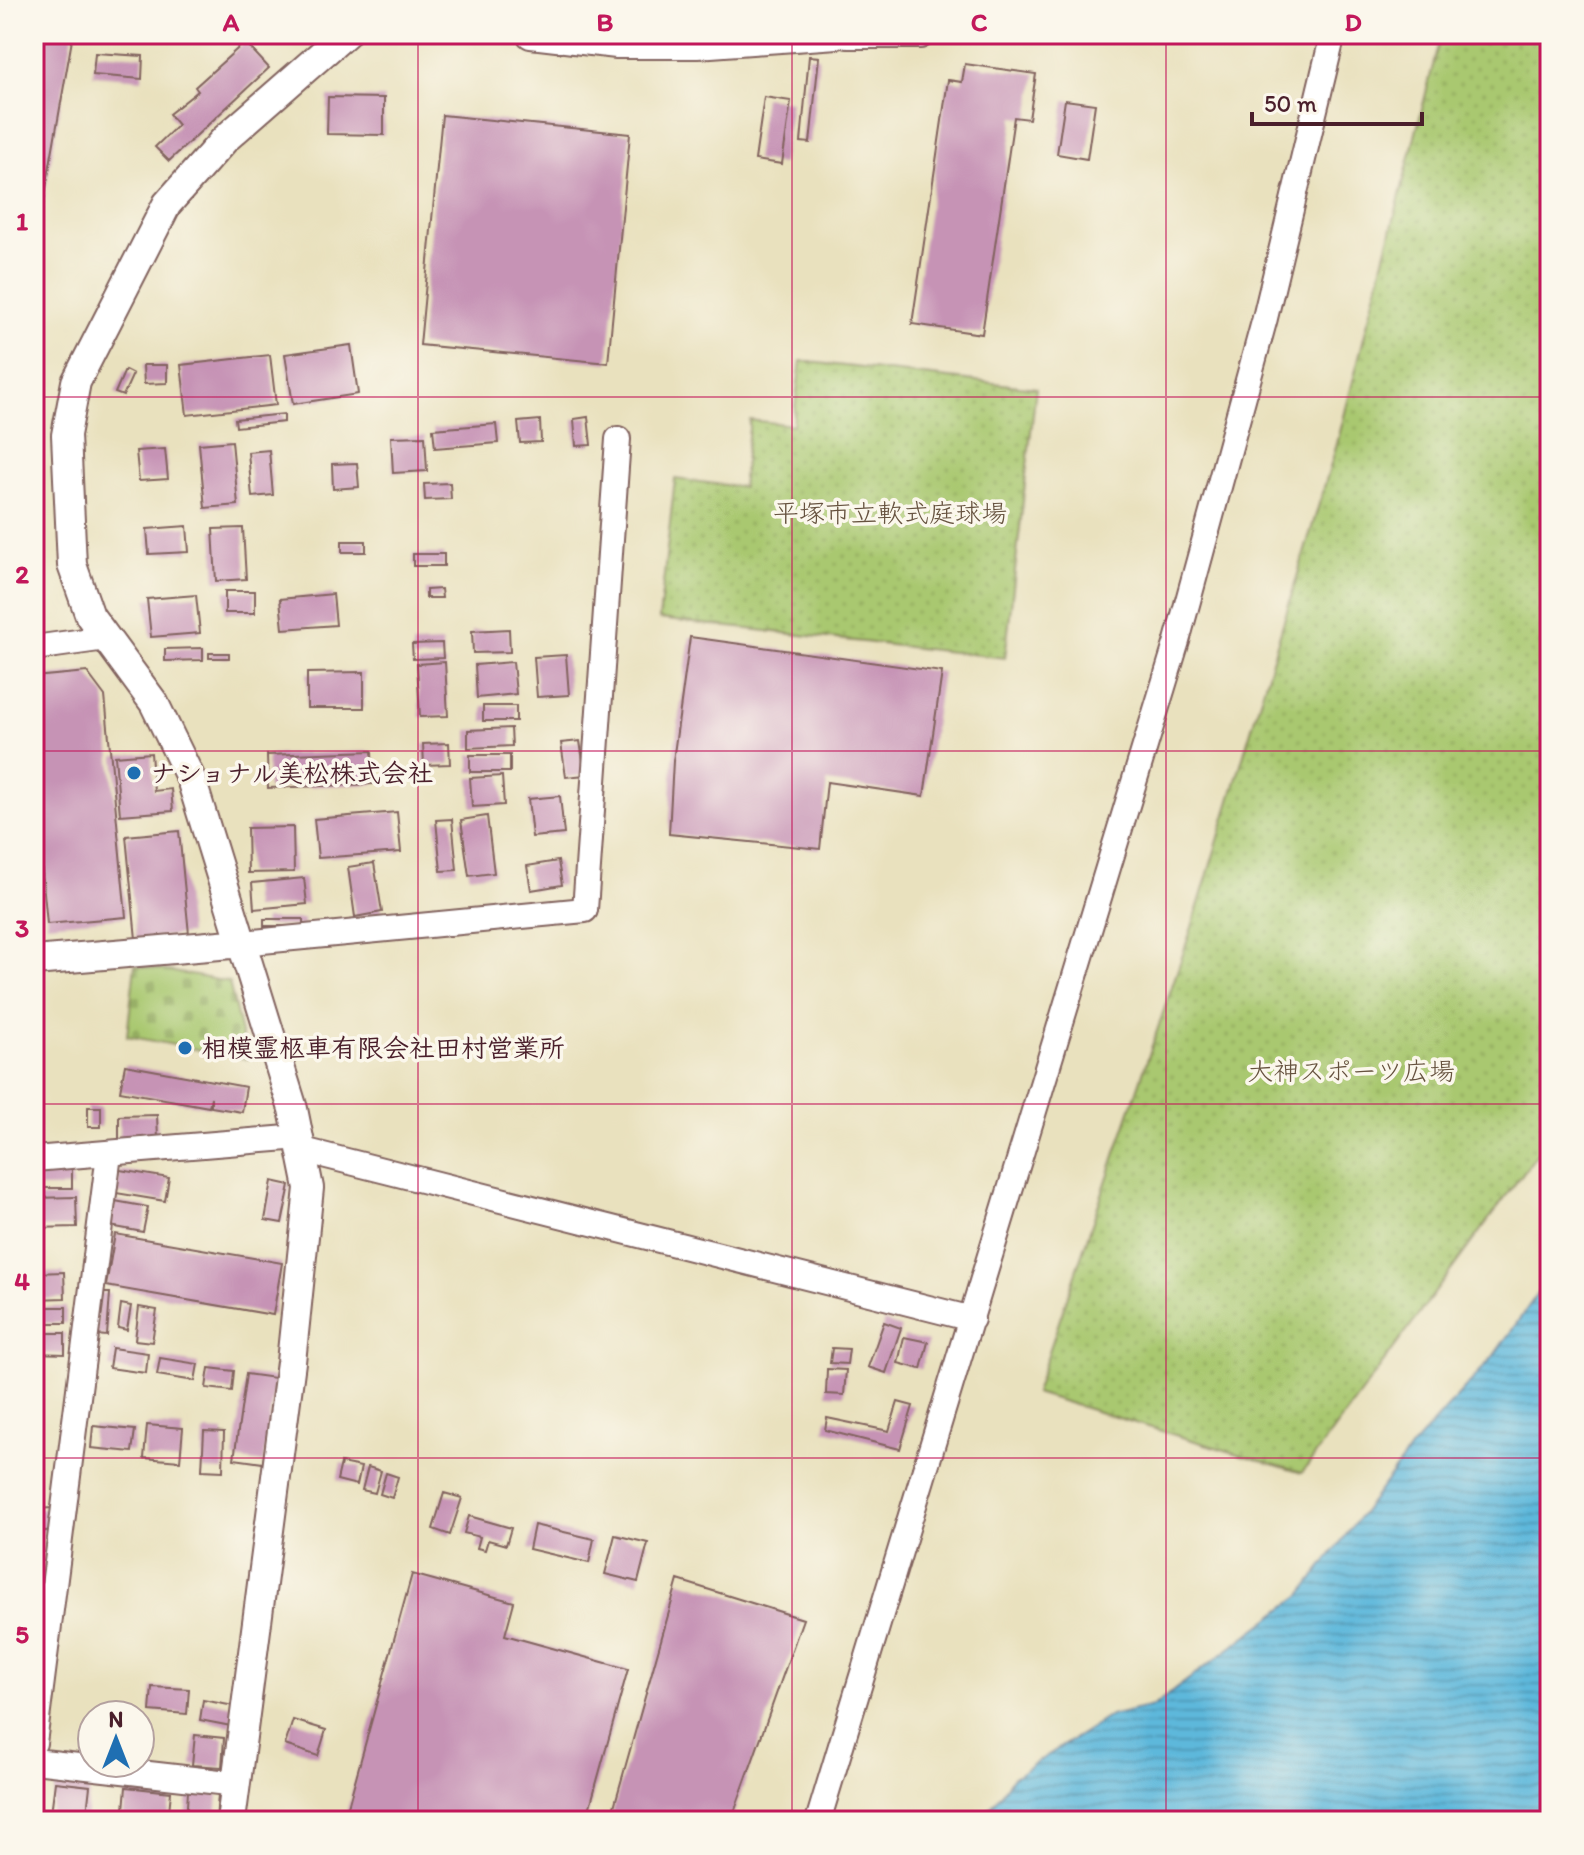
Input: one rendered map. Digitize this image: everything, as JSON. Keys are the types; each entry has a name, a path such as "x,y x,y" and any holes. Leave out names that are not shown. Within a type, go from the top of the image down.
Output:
{"street":[{"path":"231,1821 291,1362 309,1188 301,1143 191,779 154,703 90,616 72,565 66,435 76,382 167,204 225,139 345,34"},
{"path":"531,34 617,44 697,44 837,34"},
{"path":"848,34 920,34"},
{"path":"818,1821 972,1319 1217,498 1333,34"},
{"path":"34,961 585,910 618,439"},
{"path":"34,648 106,638"},
{"path":"34,1159 301,1143 972,1319"},
{"path":"34,1743 109,1154"},
{"path":"34,1761 237,1784"}],"green space":[{"name":"大神スポーツ広場","path":"1441,34 1550,34 1550,1124 1545,1143 1302,1473 1035,1393 1192,927 1337,444"},
{"name":"平塚市立軟式庭球場","path":"801,361 1036,388 1005,658 659,619 675,479 742,487 750,420 793,425"},
{"path":"135,965 229,982 247,1059 127,1036"}],"water":[{"path":"1550,1276 1550,1821 981,1821 1012,1778 1110,1716 1153,1706 1301,1595 1412,1447 1492,1358"}],"building":[{"path":"34,34 73,34 39,228 34,227"},
{"path":"245,42 269,68 169,161 155,147 178,125 169,114 198,91 195,87"},
{"path":"95,53 143,56 142,79 93,75"},
{"path":"809,56 819,57 810,143 801,142"},
{"path":"965,64 1036,74 1029,119 1014,117 982,334 912,324 948,80 962,82"},
{"path":"328,97 384,98 384,135 327,134"},
{"path":"764,97 791,101 782,164 755,160"},
{"path":"1065,100 1095,104 1087,159 1057,154"},
{"path":"442,115 630,134 608,363 420,345"},
{"path":"351,345 358,394 293,404 285,354"},
{"path":"270,355 276,405 187,415 181,365"},
{"path":"143,365 167,365 167,383 144,384"},
{"path":"125,370 133,374 123,396 115,393"},
{"path":"284,414 284,422 236,427 235,419"},
{"path":"588,417 591,445 576,446 574,419"},
{"path":"540,420 541,442 520,443 518,422"},
{"path":"496,424 498,443 435,448 433,429"},
{"path":"425,436 427,471 393,473 391,437"},
{"path":"232,441 238,505 205,508 199,444"},
{"path":"165,449 168,479 139,481 136,451"},
{"path":"269,450 273,495 252,497 248,452"},
{"path":"357,463 359,487 333,489 332,464"},
{"path":"450,483 451,499 425,500 424,484"},
{"path":"187,526 189,552 149,554 147,529"},
{"path":"243,528 246,579 216,581 213,529"},
{"path":"342,541 366,541 366,552 342,552"},
{"path":"413,554 444,554 444,566 413,566"},
{"path":"441,589 442,598 426,598 426,590"},
{"path":"225,591 255,591 255,613 225,613"},
{"path":"333,594 336,625 283,629 280,599"},
{"path":"196,595 200,633 151,637 147,599"},
{"path":"509,629 510,652 473,653 472,631"},
{"path":"690,637 942,672 924,796 827,782 820,849 669,834 673,761"},
{"path":"442,643 443,658 413,659 412,644"},
{"path":"203,648 203,660 165,661 165,649"},
{"path":"209,653 229,653 229,658 209,658"},
{"path":"566,655 569,695 537,697 534,657"},
{"path":"445,662 448,716 420,717 417,664"},
{"path":"513,662 516,694 477,698 475,665"},
{"path":"87,672 105,696 126,917 47,924 34,786 34,677"},
{"path":"364,672 364,708 307,708 307,673"},
{"path":"483,706 516,706 516,721 483,721"},
{"path":"511,728 512,746 468,748 468,730"},
{"path":"580,741 585,775 566,777 561,743"},
{"path":"449,743 450,764 424,765 423,744"},
{"path":"372,751 373,784 268,788 267,755"},
{"name":"ナショナル美松株式会社","path":"151,753 154,791 171,789 173,811 120,815 115,756"},
{"path":"470,755 510,755 510,772 470,772"},
{"path":"502,776 504,805 472,807 470,778"},
{"path":"560,796 564,834 532,837 528,799"},
{"path":"397,812 401,852 318,858 314,819"},
{"path":"487,816 494,873 469,876 461,820"},
{"path":"452,819 457,870 441,871 436,820"},
{"path":"293,827 294,872 248,873 247,828"},
{"path":"179,831 189,934 136,939 126,836"},
{"path":"558,861 562,885 531,890 527,866"},
{"path":"374,863 382,912 355,917 348,867"},
{"path":"304,878 307,904 254,909 252,883"},
{"path":"264,919 303,919 303,926 264,926"},
{"path":"125,1065 246,1087 242,1112 211,1107 211,1097 209,1107 120,1091"},
{"path":"34,1105 39,1105 39,1129 34,1129"},
{"path":"88,1107 101,1107 101,1127 88,1127"},
{"path":"157,1115 158,1139 119,1140 119,1116"},
{"path":"39,1164 72,1164 72,1188 39,1188"},
{"path":"120,1170 169,1178 165,1201 116,1193"},
{"path":"272,1181 290,1185 282,1223 265,1220"},
{"path":"76,1197 77,1227 34,1228 34,1198"},
{"path":"115,1201 148,1207 143,1232 110,1226"},
{"path":"115,1234 282,1263 273,1315 106,1286"},
{"path":"64,1272 65,1298 34,1299 34,1273"},
{"path":"99,1293 110,1293 107,1336 96,1335"},
{"path":"121,1304 131,1306 127,1330 118,1328"},
{"path":"34,1307 66,1307 66,1323 34,1323"},
{"path":"139,1307 157,1310 152,1342 135,1340"},
{"path":"884,1322 901,1328 886,1373 868,1367"},
{"path":"34,1333 65,1333 65,1354 34,1353"},
{"path":"904,1337 928,1342 921,1369 898,1363"},
{"path":"112,1348 148,1353 146,1373 109,1368"},
{"path":"832,1348 849,1349 847,1364 830,1363"},
{"path":"160,1358 198,1364 195,1381 157,1375"},
{"path":"209,1368 234,1371 232,1391 206,1388"},
{"path":"827,1369 846,1370 844,1395 826,1394"},
{"path":"246,1374 275,1378 263,1463 234,1459"},
{"path":"898,1402 913,1406 900,1449 825,1430 827,1418 889,1431"},
{"path":"147,1425 183,1428 180,1461 144,1458"},
{"path":"93,1426 135,1430 132,1452 91,1448"},
{"path":"204,1431 224,1432 223,1471 202,1470"},
{"path":"341,1463 361,1467 357,1485 337,1480"},
{"path":"368,1467 381,1471 375,1493 362,1490"},
{"path":"386,1473 398,1477 392,1498 380,1494"},
{"path":"444,1493 462,1498 450,1535 433,1529"},
{"path":"53,1508 55,1530 34,1532 34,1509"},
{"path":"469,1516 511,1528 506,1545 488,1540 485,1550 477,1548 480,1537 464,1533"},
{"path":"534,1525 594,1539 589,1563 529,1549"},
{"path":"615,1535 648,1543 638,1582 605,1574"},
{"path":"412,1574 514,1602 505,1635 628,1669 586,1821 344,1821"},
{"path":"678,1580 803,1619 731,1821 610,1821"},
{"path":"34,1588 44,1589 41,1613 34,1612"},
{"path":"152,1687 189,1689 187,1714 156,1711 156,1699 151,1699"},
{"path":"203,1700 234,1706 231,1726 200,1720"},
{"path":"293,1720 326,1730 318,1756 285,1745"},
{"path":"195,1735 224,1738 222,1767 192,1765"},
{"path":"55,1782 90,1786 86,1821 50,1821"},
{"path":"126,1787 171,1792 168,1821 123,1821"},
{"path":"188,1791 218,1794 216,1821 186,1821"}],"place":[{"name":"ナショナル美松株式会社","path":"134,773"},
{"name":"相模霊柩車有限会社田村営業所","path":"185,1048"}]}
